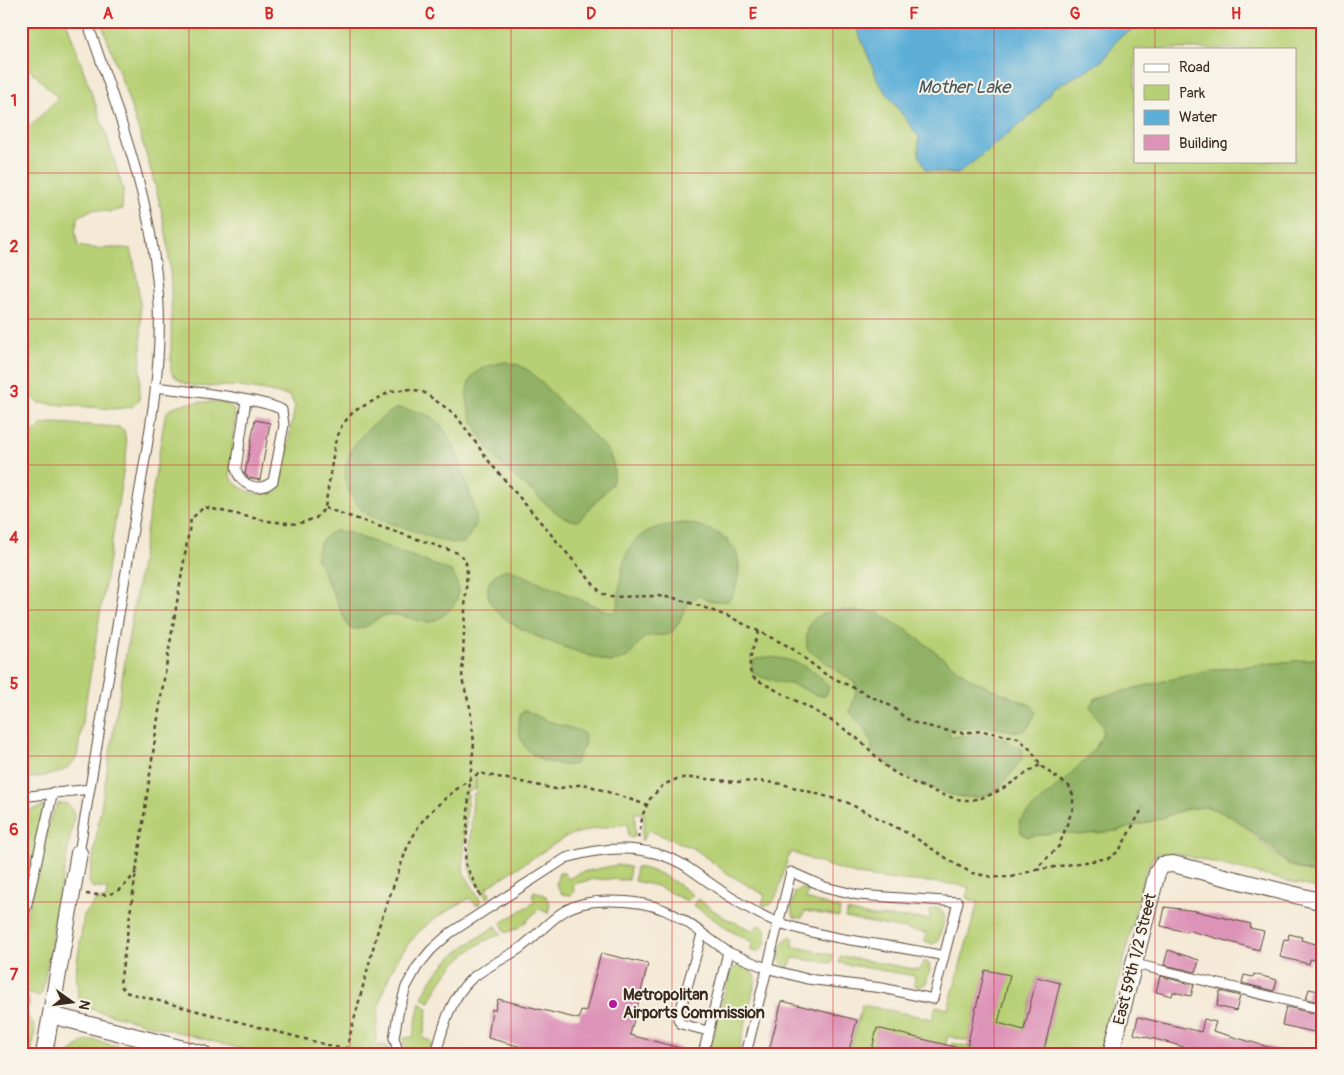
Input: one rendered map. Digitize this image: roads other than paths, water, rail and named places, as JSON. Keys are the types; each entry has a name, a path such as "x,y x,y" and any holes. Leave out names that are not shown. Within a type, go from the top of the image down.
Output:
{"street":[{"path":"44,1054 79,853"},
{"name":"East 59th 1/2 Street","path":"1111,1054 1157,872 1162,865 1173,864 1323,902"},
{"path":"51,1015 203,1054"}],"lane":[{"path":"79,853 156,387 159,305 150,225 129,141 86,21"},
{"path":"156,387 246,400 274,405 282,410 284,415 272,481 266,488 259,489 247,484 238,475 236,469 246,400"},
{"path":"21,797 90,789"},
{"path":"21,929 53,792"},
{"path":"399,1054 394,1038 398,1014 406,987 417,967 450,933 566,858 610,848 636,849 661,856 685,866 748,908 778,922 832,936 944,956"},
{"path":"436,1054 446,1018 456,998 472,979 519,949 559,914 578,904 594,900 644,902 664,908 684,919 728,952 766,968 806,979 882,988 933,999 958,902 858,895 825,887 791,872 766,968 746,1054"},
{"path":"702,934 678,1019 681,1024 708,1031"},
{"path":"703,1054 728,952"},
{"path":"1135,964 1323,1009"}],"water":[{"name":"Mother Lake","path":"854,21 1148,21 1119,37 1102,61 1053,89 1036,111 958,174 926,170 919,154 919,137 879,83"}],"place":[{"name":"Metropolitan Airports Commission","path":"613,1004"}]}
